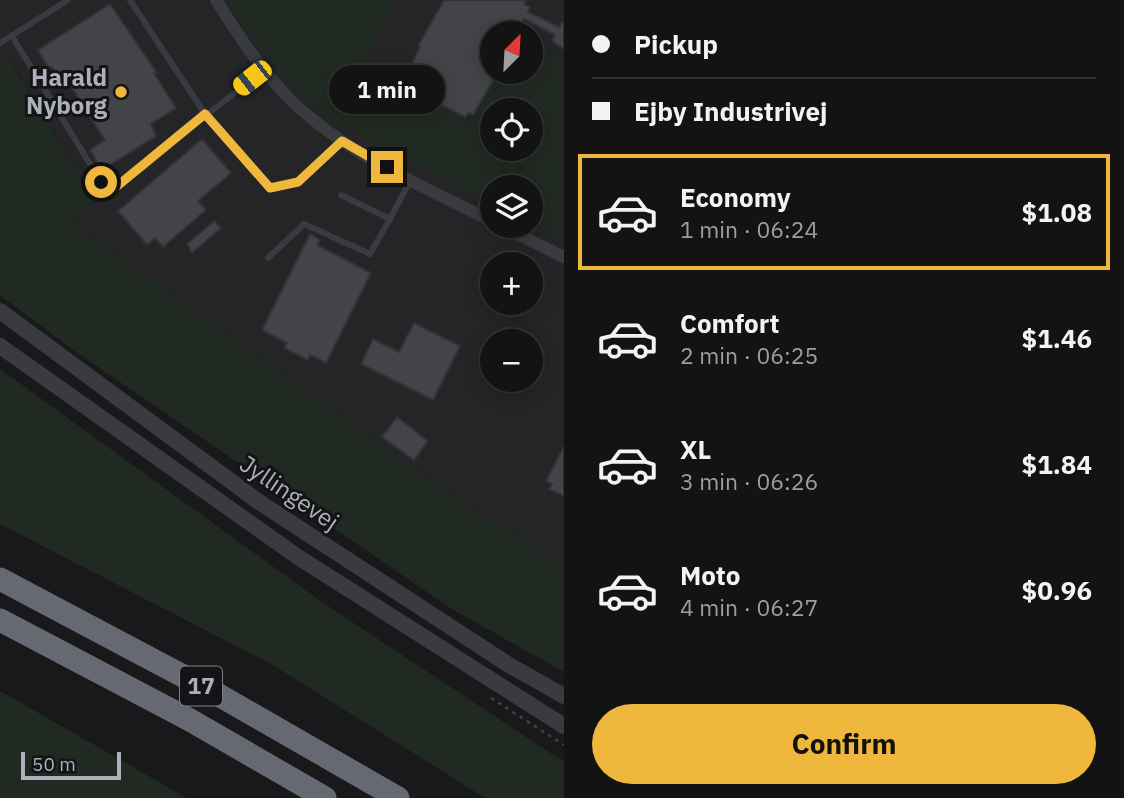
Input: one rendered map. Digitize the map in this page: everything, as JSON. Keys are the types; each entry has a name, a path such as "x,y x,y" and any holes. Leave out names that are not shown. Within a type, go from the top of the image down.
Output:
{"highway":[{"name":"17","path":"0,579 217,694 398,798"},
{"name":"17","path":"0,620 190,720 325,798"}],"street":[{"path":"216,0 264,70 284,94 342,141 410,181 480,215"},
{"path":"525,238 564,257"},
{"name":"Jyllingevej","path":"0,311 259,502 509,665 564,696"},
{"name":"Jyllingevej","path":"0,346 298,557 564,726"},
{"path":"458,661 564,714"}],"lane":[{"path":"0,43 68,0"},
{"path":"130,0 205,114 270,188 298,182 342,141"},
{"path":"12,36 101,182 116,187 264,70"},
{"path":"268,258 304,224 370,254 410,181"},
{"path":"341,195 390,219"}],"shaded area":[{"path":"0,0 564,0 564,565 468,507 70,222 94,200 12,61 0,69"},
{"path":"225,0 394,0 361,65 471,123 480,104 480,161 543,161 543,98 483,98 489,84 543,84 543,48 564,58 564,241 543,231 543,175 480,175 480,200 332,120 281,79"},
{"path":"11,61 94,200 70,222 468,507 564,565 564,672 452,609 76,352 0,295 0,69"},
{"path":"0,369 322,602 564,762 564,798 485,798 273,665 0,524"},
{"path":"0,691 187,798 0,798"}],"building":[{"path":"444,0 526,0 524,4 530,7 528,12 559,27 562,22 564,24 564,49 552,41 555,35 543,29 543,21 480,21 480,84 491,84 483,98 480,98 473,115 469,113 465,117 407,88 409,84 404,80 420,47 418,46"},
{"name":"Harald Nyborg","path":"110,4 157,73 154,73 176,108 151,124 156,136 102,170 90,150 105,140 63,74 58,76 52,67 48,67 38,50"},
{"path":"202,139 231,173 198,201 206,210 163,247 155,238 147,245 118,211"},
{"path":"214,221 221,228 192,253 187,244"},
{"path":"310,234 320,240 317,245 371,273 326,363 310,355 308,360 284,348 287,343 262,330"},
{"path":"414,323 460,346 433,400 361,364 373,339 399,352"},
{"path":"397,417 428,441 414,460 382,437"},
{"path":"564,446 564,496 549,489 552,484 546,481"}],"place":[{"name":"Harald Nyborg","path":"121,92"}],"route":[{"path":"101,182 116,187 205,114 270,188 298,182 342,141 387,167"}]}
